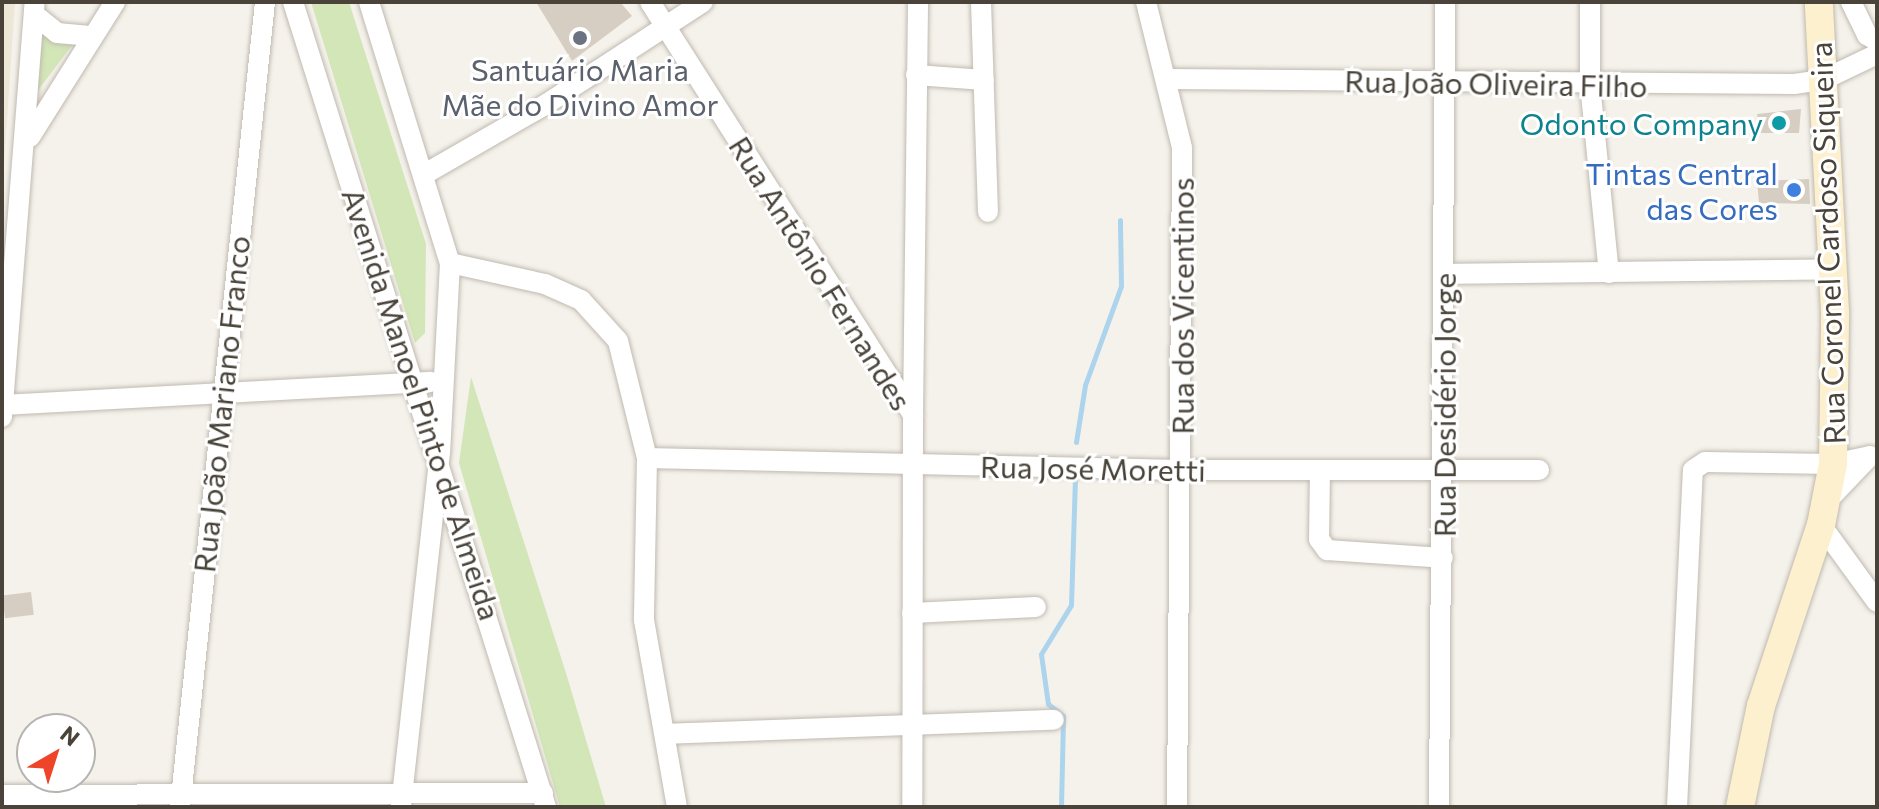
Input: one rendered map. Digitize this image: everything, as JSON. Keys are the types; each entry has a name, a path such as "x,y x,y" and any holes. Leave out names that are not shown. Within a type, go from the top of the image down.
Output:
{"main road":[{"name":"Rua Coronel Cardoso Siqueira","path":"1740,807 1761,706 1824,513 1833,464 1833,269 1819,2"}],"street":[{"path":"29,138 115,2"},
{"name":"Rua João Mariano Franco","path":"180,803 265,2"},
{"name":"Avenida Manoel Pinto de Almeida","path":"293,2 440,452 544,800"},
{"path":"369,2 450,263 440,452 402,802"},
{"name":"Rua Antônio Fernandes","path":"650,2 913,415 912,807"},
{"path":"423,175 703,2"},
{"path":"913,415 918,2"},
{"path":"981,2 988,212"},
{"name":"Rua dos Vicentinos","path":"1146,2 1168,79 1182,148 1177,807"},
{"name":"Rua Desidério Jorge","path":"1439,807 1445,2"},
{"path":"1590,2 1590,84 1609,273"},
{"path":"1851,2 1867,35 1877,41"},
{"path":"35,8 57,33 93,36"},
{"path":"35,8 29,138 12,219 3,411 222,394 445,382"},
{"path":"1823,80 1877,54"},
{"path":"916,75 984,80"},
{"name":"Rua João Oliveira Filho","path":"1168,79 1590,84 1823,80"},
{"path":"450,263 545,284 604,319 631,374 647,458 644,620 677,807"},
{"path":"1445,274 1833,269"},
{"path":"1677,807 1693,470 1705,462 1833,464 1874,454"},
{"path":"1874,454 1824,513 1877,602"},
{"name":"Rua José Moretti","path":"647,458 1181,470 1539,470"},
{"path":"1320,470 1319,539 1327,550 1443,558"},
{"path":"912,613 1036,607"},
{"path":"665,734 913,729 1054,720"},
{"path":"2,795 180,803 544,800"}],"shaded area":[{"path":"2,2 15,2 2,194"}],"green space":[{"path":"311,2 349,2 426,244 425,333 415,343"},
{"path":"41,30 73,44 36,93"},
{"path":"471,377 606,807 560,807 459,463"}],"building":[{"name":"Santuário Maria Mãe do Divino Amor","path":"536,2 620,2 632,16 572,61"},
{"name":"Odonto Company","path":"1801,109 1799,133 1759,133 1757,114"},
{"path":"1809,179 1810,204 1759,203 1757,181"},
{"path":"31,592 34,615 5,618 2,596"}],"waterway":[{"path":"1076,442 1085,385 1121,286 1120,220"},
{"path":"1061,807 1063,716 1048,704 1041,654 1071,605 1075,479"}],"place":[{"name":"Santuário Maria Mãe do Divino Amor","path":"580,38"},
{"name":"Odonto Company","path":"1779,123"},
{"name":"Tintas Central das Cores","path":"1794,190"}]}
